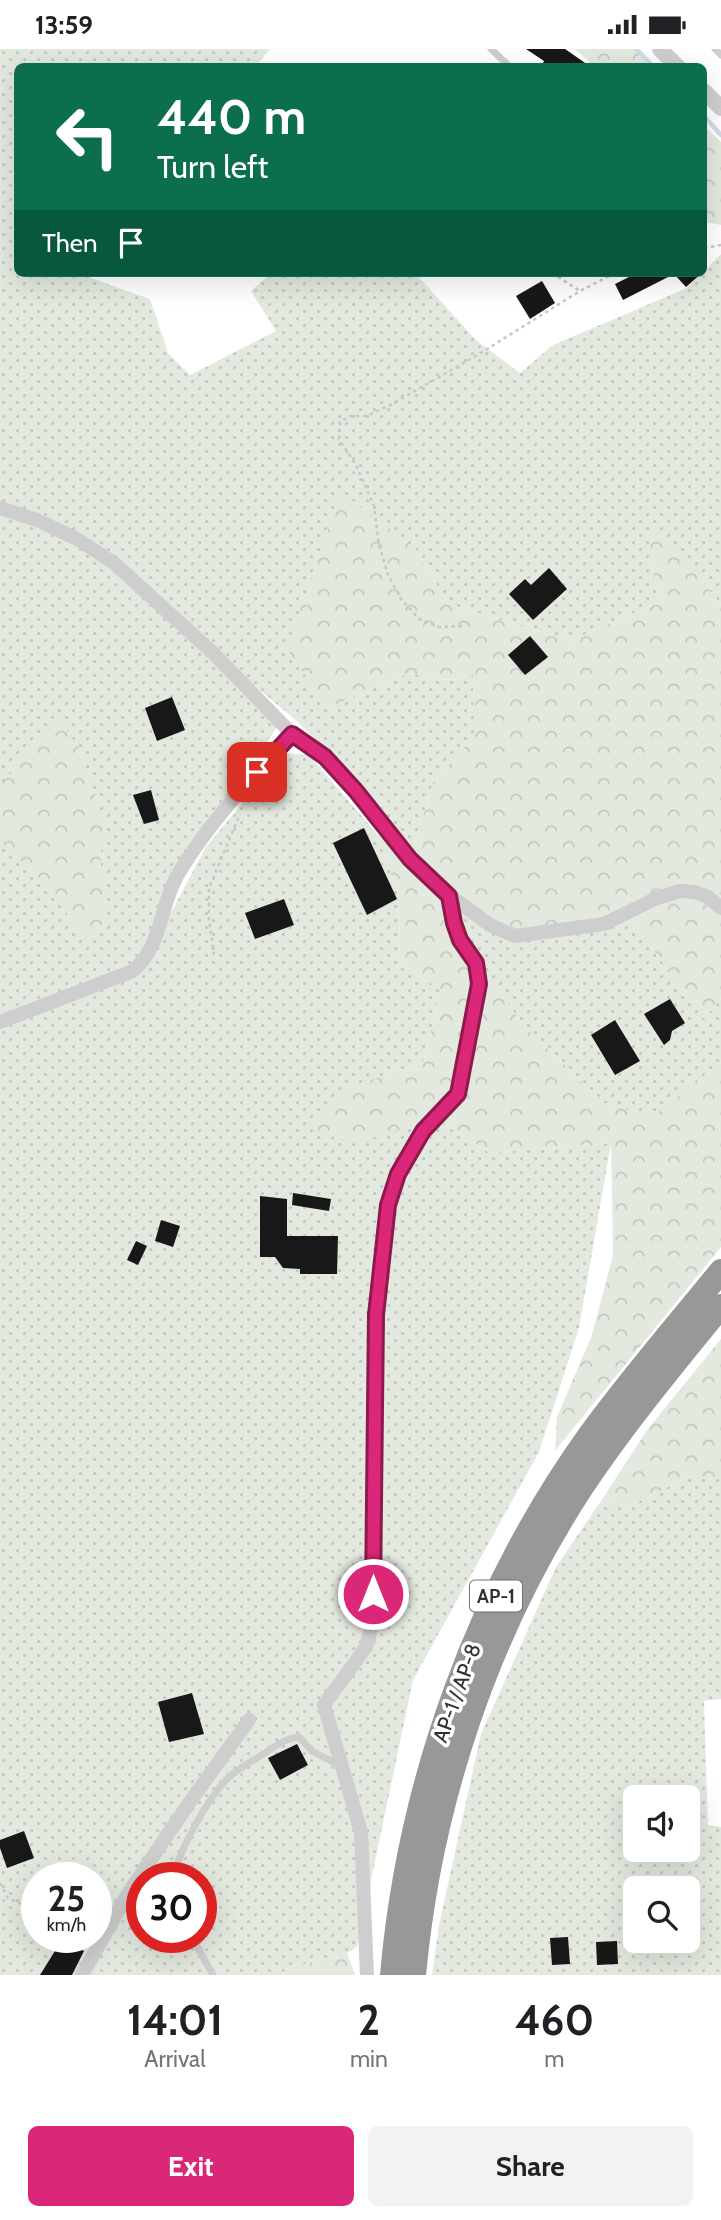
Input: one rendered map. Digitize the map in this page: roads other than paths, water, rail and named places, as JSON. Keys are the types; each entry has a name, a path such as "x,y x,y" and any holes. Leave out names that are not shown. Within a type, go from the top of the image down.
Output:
{"highway":[{"name":"AP-1 / AP-8","path":"392,1975 401,1899 422,1800 451,1703 490,1609 536,1519 591,1434 721,1271"},
{"name":"AP-1 / AP-8","path":"414,1975 423,1902 443,1805 472,1710 510,1619 550,1541 581,1489 638,1407 721,1307"}],"street":[{"path":"660,49 674,63"},
{"path":"707,94 721,108"},
{"path":"0,508 57,529 114,563 212,652 292,734 325,757 410,859 449,896 490,925 515,936 604,924 657,898 680,891 695,892 708,897 721,908"},
{"path":"0,1023 133,971 145,961 178,873 240,791 292,734"},
{"path":"367,1975 361,1832 324,1705 366,1647 373,1622 376,1315 388,1205 398,1174 423,1131 458,1094 479,984 476,963 460,940 454,923 449,896"},
{"path":"82,1975 127,1895 249,1720"}],"lane":[{"path":"491,49 506,63"},
{"path":"715,49 721,55"},
{"path":"177,1862 198,1820 229,1777 289,1738 299,1737 312,1751 343,1768"},
{"path":"201,1953 213,1975"}],"waterway":[{"path":"636,49 650,63"},
{"path":"707,119 721,135"}]}
